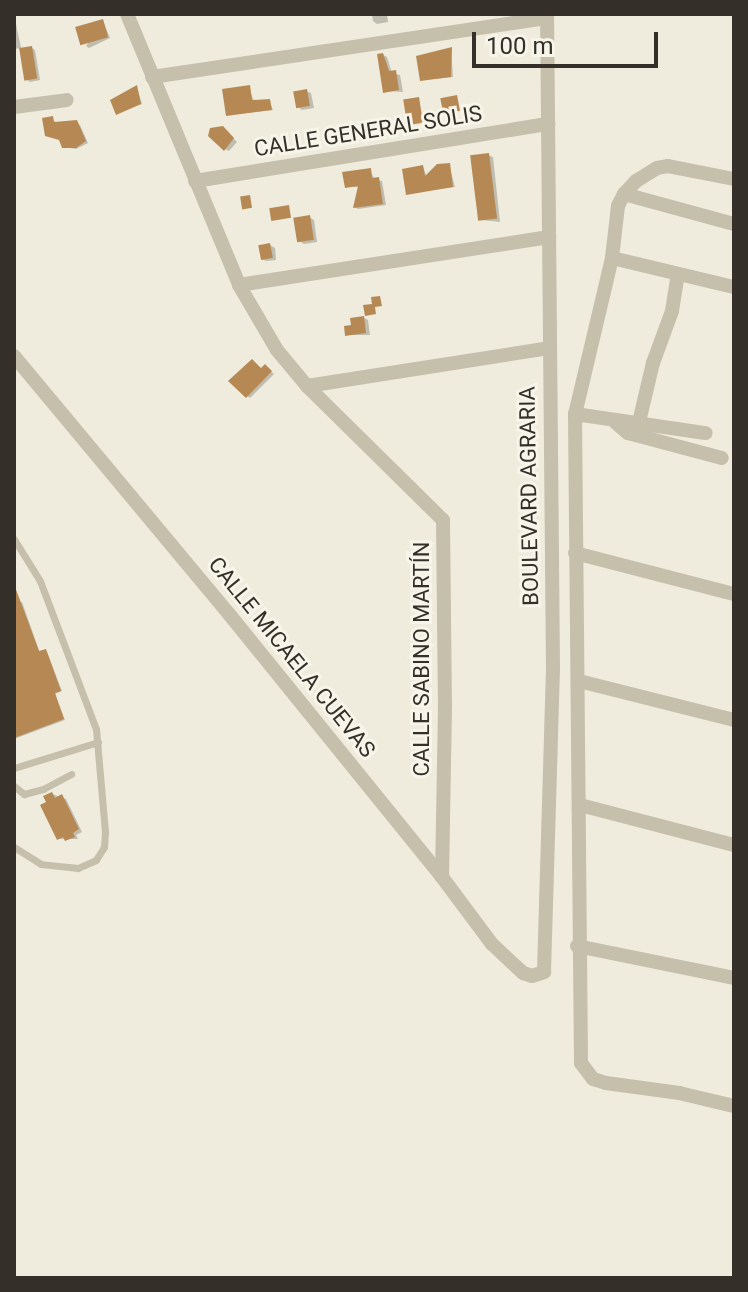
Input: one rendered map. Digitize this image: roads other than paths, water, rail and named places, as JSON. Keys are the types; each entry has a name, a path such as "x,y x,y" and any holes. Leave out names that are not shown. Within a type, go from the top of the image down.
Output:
{"street":[{"name":"CALLE SABINO MARTÍN","path":"127,14 239,285 277,350 307,386 443,520 445,706 442,877"},
{"path":"152,77 547,16"},
{"name":"BOULEVARD AGRARIA","path":"539,974 546,967 553,669 547,16"},
{"path":"14,107 67,100"},
{"name":"CALLE GENERAL SOLIS","path":"195,181 548,124"},
{"path":"734,179 668,166 648,172 624,194 616,214 612,258 575,414 580,805 577,946 581,1063 585,1072 606,1083 679,1093 734,1106"},
{"path":"624,194 734,224"},
{"path":"239,285 549,237"},
{"path":"612,258 734,287"},
{"path":"639,422 653,363 672,311 678,275"},
{"path":"307,386 550,348"},
{"name":"CALLE MICAELA CUEVAS","path":"14,356 442,877 492,944 523,973 539,974"},
{"path":"575,414 616,423 639,422 706,433"},
{"path":"616,423 628,433 722,458"},
{"path":"575,553 734,594"},
{"path":"579,681 734,720"},
{"path":"580,805 734,845"},
{"path":"577,946 734,978"}],"lane":[{"path":"14,539 40,581 98,742 105,832 104,847 88,866 60,869 41,864 14,847"},
{"path":"14,768 98,742"},
{"path":"14,786 24,794 43,789 71,774"}]}
